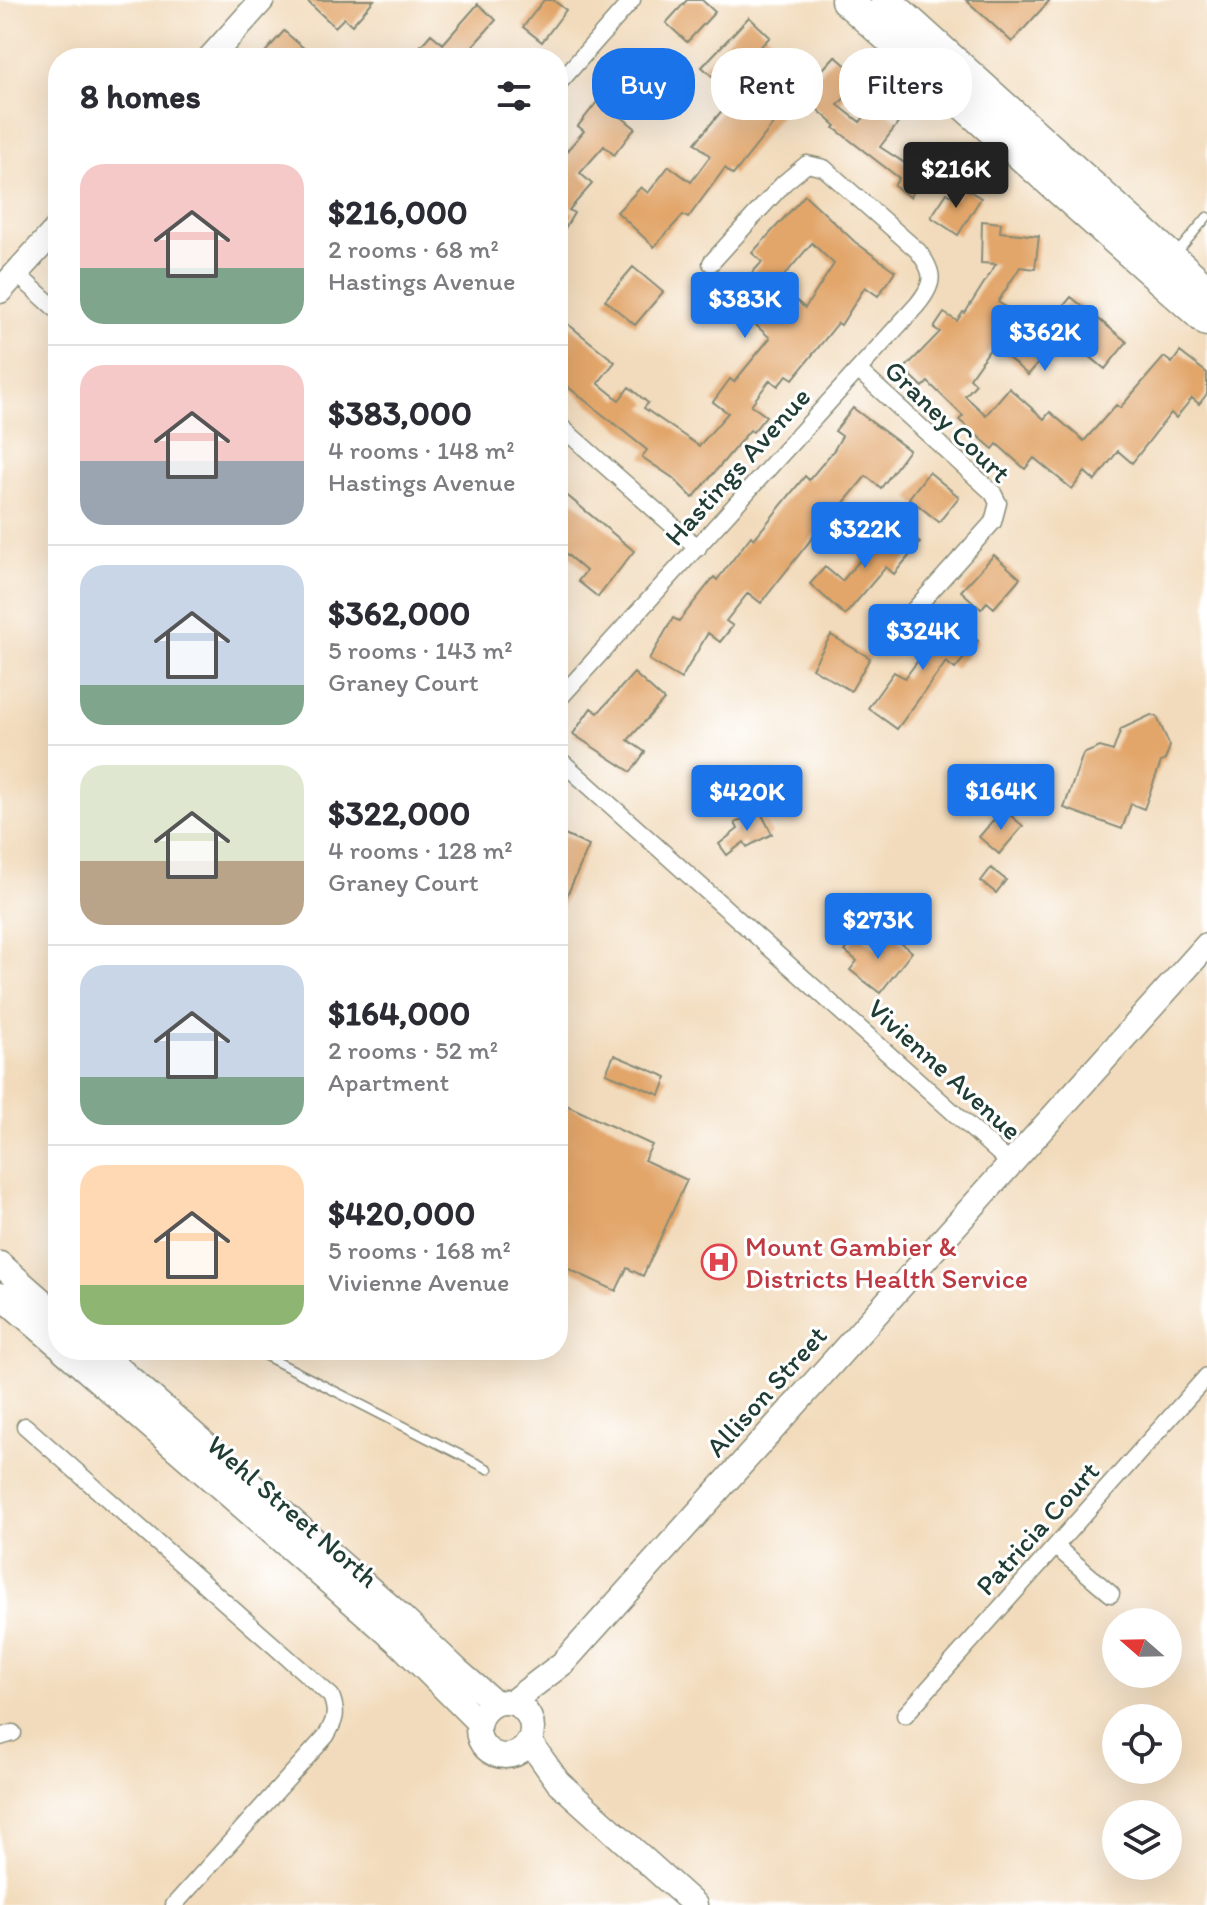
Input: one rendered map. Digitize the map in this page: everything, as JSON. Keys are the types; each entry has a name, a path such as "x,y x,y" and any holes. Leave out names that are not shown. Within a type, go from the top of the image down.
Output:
{"highway":[{"path":"846,0 900,48"},
{"path":"886,0 1164,267 1207,321"},
{"path":"972,108 1164,267 1207,290"}],"street":[{"path":"219,48 262,0"},
{"path":"568,73 632,0"},
{"name":"Hastings Avenue","path":"568,689 926,294 932,275 918,251 824,168 807,164 793,173 711,263"},
{"path":"48,238 8,282 48,305"},
{"name":"Graney Court","path":"858,370 993,493 998,503 993,522 904,621"},
{"path":"568,433 698,548"},
{"name":"Vivienne Avenue","path":"568,767 1011,1164"},
{"name":"Allison Street","path":"504,1703 563,1663 1207,945"},
{"path":"0,1264 48,1306"},
{"path":"0,1295 48,1336"},
{"name":"Wehl Street North","path":"74,1360 400,1644 478,1722"},
{"name":"Wehl Street North","path":"109,1360 504,1703"},
{"name":"Patricia Court","path":"905,1715 1207,1376"},
{"path":"25,1426 331,1696 336,1708 335,1722 326,1736 174,1905"},
{"path":"1056,1547 1111,1594"},
{"name":"Allison Street","path":"530,1731 563,1663"},
{"path":"558,1782 530,1731 521,1707 504,1703 484,1711 478,1722 478,1732 486,1749 508,1756 558,1782 695,1905"},
{"path":"508,1756 523,1749 530,1731"}],"lane":[{"path":"860,0 874,12 901,48"},
{"path":"1164,267 1207,217"},
{"path":"274,1360 488,1469"}],"building":[{"path":"306,0 374,0 352,25 344,18 335,27"},
{"path":"544,0 553,0 566,10 542,42 523,27"},
{"path":"687,0 702,0 715,12 687,42 666,23"},
{"path":"966,0 1050,0 1012,42"},
{"path":"478,4 496,20 471,48 419,48 431,34 443,44"},
{"path":"749,17 770,37 759,48 720,48"},
{"path":"284,31 304,48 269,48"},
{"path":"835,56 839,59 839,120 897,120 899,122 880,147 908,165 920,146 937,157 910,197 894,186 899,178 834,128 836,126 823,114 823,69"},
{"path":"711,57 711,75 702,67"},
{"path":"592,108 592,120 625,120 635,128 614,155 604,146 580,173 592,184 569,210 574,213 568,223 568,149 584,131 578,126"},
{"path":"714,120 777,120 733,175 725,168 688,218 683,215 654,247 617,212 641,187 648,193 669,166 691,182 710,156 695,143"},
{"path":"963,187 981,198 958,235 931,217 947,193 956,199"},
{"path":"805,195 855,242 895,271 878,296 865,287 841,325 838,323 793,379 787,375 778,386 770,380 751,405 766,416 753,432 750,430 693,498 673,478 642,457 647,450 568,387 568,324 615,362 598,383 619,400 629,387 648,403 644,408 699,446 728,413 713,402 730,379 734,382 770,338 728,299 762,262 752,253","holes":["812,243 834,264 805,308 777,284"]},
{"path":"982,221 1001,223 1000,232 1039,236 1035,269 1020,267 998,302 1043,331 1071,297 1127,342 1105,369 1066,337 1056,350 1052,347 1028,375 993,345 970,378 976,384 965,396 986,415 1009,388 1044,419 1050,412 1084,441 1116,405 1120,408 1164,357 1172,363 1180,352 1207,373 1207,394 1199,404 1192,398 1176,418 1171,413 1132,463 1118,451 1095,481 1085,472 1072,489 1034,458 1025,469 997,444 993,449 959,420 963,416 928,382 923,387 904,369 940,332 934,328 944,313 957,321 965,313 996,264 981,263"},
{"path":"633,267 663,292 635,325 605,300"},
{"path":"853,408 909,450 881,488 866,476 833,516 831,514 761,603 748,593 726,621 733,626 720,642 708,633 681,679 649,660 673,618 679,621 714,577 717,580 751,536 754,539 805,476 809,480 834,450 842,436 835,431"},
{"path":"929,472 959,497 939,522 909,498"},
{"path":"568,496 634,551 598,597 578,581 586,571 568,556"},
{"path":"872,527 894,546 907,531 920,543 894,574 886,567 845,615 810,584 825,567 842,581 868,551 859,543"},
{"path":"994,555 1020,578 994,608 987,602 981,609 961,591"},
{"path":"946,615 978,641 955,669 946,662 897,729 868,708 894,672 905,678 928,647 923,643"},
{"path":"831,635 870,658 851,691 812,668"},
{"path":"634,673 664,700 628,740 645,752 631,772 573,734 591,708 598,713"},
{"path":"1151,715 1157,717 1170,746 1144,809 1131,804 1122,829 1064,808 1083,754 1100,747 1113,751 1121,729"},
{"path":"1003,809 1023,826 999,854 979,837"},
{"path":"760,811 772,834 747,847 744,842 727,855 719,844 738,829 735,823"},
{"path":"568,837 589,846 568,893"},
{"path":"991,868 1006,880 996,893 981,881"},
{"path":"890,934 912,952 880,993 850,970 857,961 845,951 858,935 877,950"},
{"path":"614,1055 667,1077 660,1095 606,1073"},
{"path":"568,1106 652,1145 644,1160 687,1180 643,1276 627,1268 616,1291 568,1269"}],"place":[{"name":"Mount Gambier & Districts Health Service","path":"719,1262"}]}
